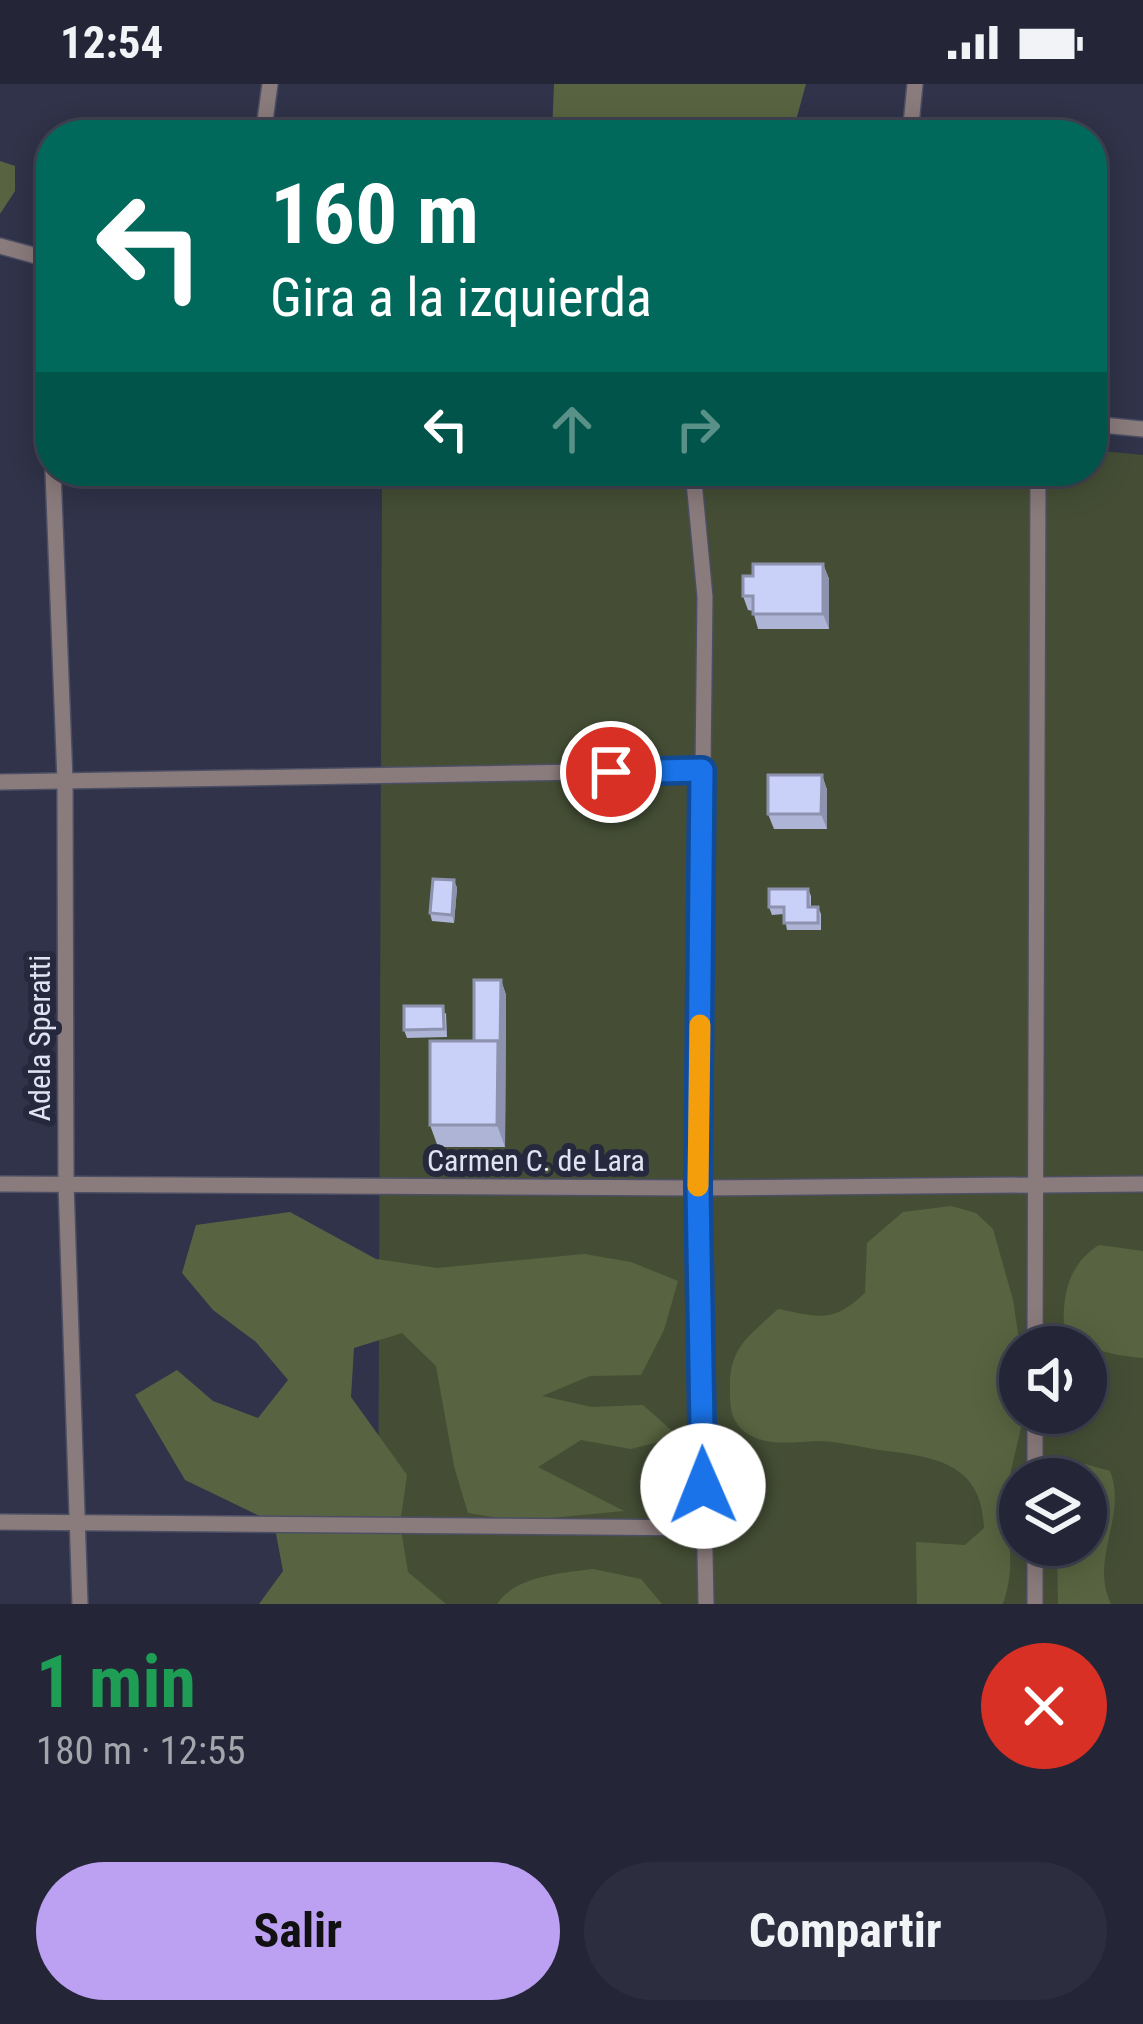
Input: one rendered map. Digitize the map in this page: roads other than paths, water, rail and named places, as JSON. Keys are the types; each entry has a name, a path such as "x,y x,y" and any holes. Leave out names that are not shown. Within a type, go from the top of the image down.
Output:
{"lane":[{"path":"265,120 270,84"},
{"path":"911,120 915,84"},
{"path":"0,247 36,257"},
{"path":"1107,425 1143,429"},
{"name":"Adela Speratti","path":"53,486 65,781 66,1184 80,1604"},
{"path":"694,486 705,597 698,1188 706,1604"},
{"path":"1035,1326 1038,486"},
{"path":"0,782 702,770"},
{"name":"Carmen C. de Lara","path":"0,1184 698,1188 1143,1184"},
{"path":"0,1522 704,1528"},
{"path":"1035,1566 1035,1604"}]}
